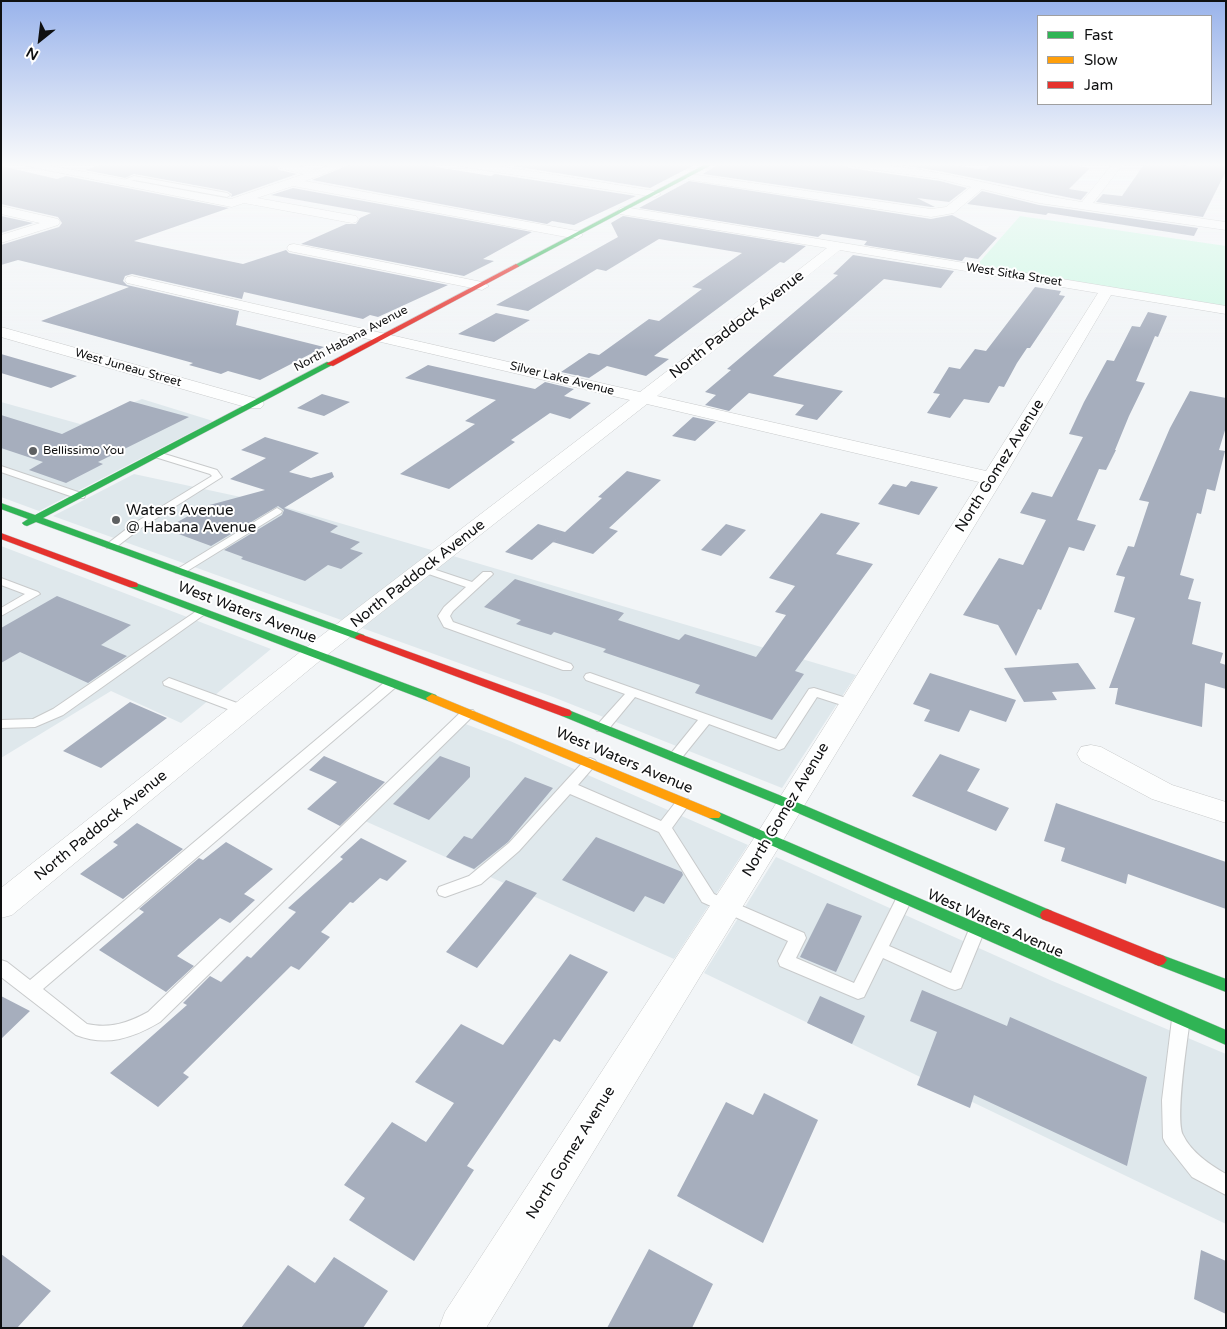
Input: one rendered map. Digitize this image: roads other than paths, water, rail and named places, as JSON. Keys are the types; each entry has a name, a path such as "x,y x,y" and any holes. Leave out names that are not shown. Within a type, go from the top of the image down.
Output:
{"main road":[{"name":"North Habana Avenue","path":"2,537 597,225"},
{"name":"West Waters Avenue","path":"1,506 602,728 789,804 1085,931 1226,986"},
{"name":"West Waters Avenue","path":"2,537 468,713 590,763 976,932 1226,1038"}],"street":[{"path":"1,239 45,225"},
{"path":"524,225 577,235"},
{"name":"West Sitka Street","path":"710,225 1226,310"},
{"name":"North Paddock Avenue","path":"1,906 313,654 344,632 838,246"},
{"path":"294,248 482,286"},
{"name":"Silver Lake Avenue","path":"132,280 386,337 643,399 993,479"},
{"name":"North Gomez Avenue","path":"461,1328 769,840 851,704 993,479 1107,290"},
{"name":"West Juneau Street","path":"1,332 255,404"},
{"path":"1091,754 1162,792 1226,813"}],"lane":[{"path":"111,546 137,526 217,477 214,472 158,455"},
{"path":"1,469 80,496"},
{"path":"180,571 277,512"},
{"path":"424,569 474,586"},
{"path":"487,574 448,609 444,616 448,624 567,667"},
{"path":"1,581 34,594 1,613"},
{"path":"1,724 36,723 58,712 201,612"},
{"path":"590,677 778,745 814,692 851,704"},
{"path":"169,682 243,710"},
{"path":"31,989 390,684"},
{"path":"602,728 632,692"},
{"path":"1,967 82,1030 96,1034 130,1031 154,1017 468,713"},
{"path":"675,757 706,719"},
{"path":"445,891 475,880 514,847 590,763"},
{"path":"568,788 664,828 708,898 798,938 786,961 858,992 904,900"},
{"path":"664,828 683,803"},
{"path":"879,949 955,982 976,932"},
{"path":"1180,1019 1171,1100 1173,1138 1199,1170 1226,1185"}],"place":[{"name":"Bellissimo You","path":"33,451"},
{"name":"Waters Avenue @ Habana Avenue","path":"116,520"}]}
